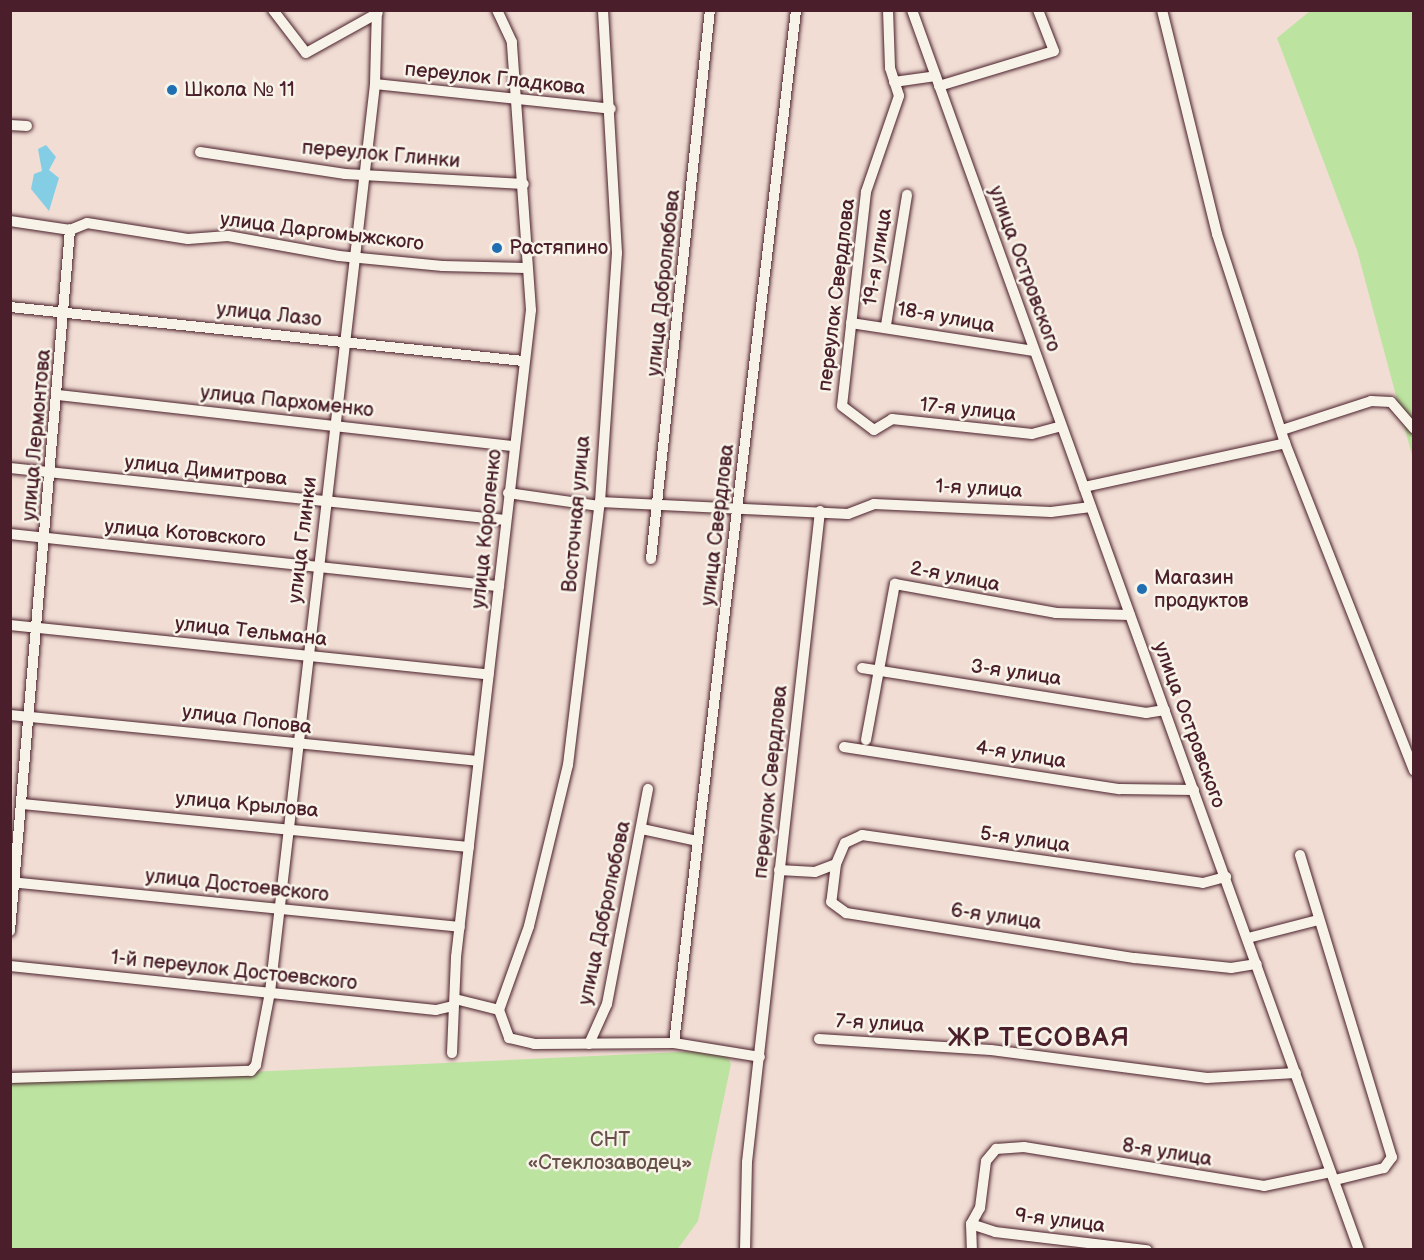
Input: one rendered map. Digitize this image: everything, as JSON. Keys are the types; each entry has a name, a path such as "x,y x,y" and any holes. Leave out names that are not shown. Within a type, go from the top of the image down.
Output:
{"street":[{"path":"273,10 306,53 378,12"},
{"name":"улица Короленко","path":"452,1053 460,927 523,361 531,310 526,268 524,184 512,42 497,10"},
{"name":"Восточная улица","path":"499,1010 529,927 568,765 599,504 617,253 611,109 603,10"},
{"name":"улица Добролюбова","path":"651,559 710,10"},
{"name":"улица Свердлова","path":"674,1043 796,10"},
{"name":"переулок Свердлова","path":"874,430 842,406 866,192 893,122 899,96 894,82 888,10"},
{"name":"улица Островского","path":"912,10 1359,1250"},
{"path":"894,82 938,81 1054,51 1038,10"},
{"path":"1162,10 1216,234 1285,443 1413,771"},
{"name":"улица Глинки","path":"10,1078 251,1071 270,992 276,908 298,743 375,84 378,12"},
{"name":"переулок Гладкова","path":"375,84 517,101 611,109"},
{"path":"10,125 27,126"},
{"name":"переулок Глинки","path":"200,152 363,175 524,184"},
{"name":"19-я улица","path":"886,325 907,195"},
{"name":"улица Даргомыжского","path":"10,221 70,230 87,223 355,256 526,268"},
{"name":"улица Лермонтова","path":"10,931 66,312 70,230"},
{"name":"улица Лазо","path":"10,307 523,361"},
{"name":"18-я улица","path":"851,323 886,325 1034,351"},
{"name":"улица Пархоменко","path":"58,395 335,424 514,446"},
{"path":"1282,430 1371,401 1391,402 1413,428"},
{"name":"17-я улица","path":"874,430 892,419 1032,434 1061,426"},
{"path":"1084,487 1285,443"},
{"name":"улица Димитрова","path":"10,468 505,520"},
{"name":"1-я улица","path":"508,494 599,504 656,503 738,506 848,514 864,506 1051,512 1091,507"},
{"name":"переулок Свердлова","path":"745,1250 747,1162 820,511"},
{"name":"улица Котовского","path":"10,534 318,564 499,586"},
{"name":"2-я улица","path":"866,740 895,584 1047,612 1130,615"},
{"name":"улица Тельмана","path":"10,625 488,674"},
{"name":"3-я улица","path":"861,668 1146,713 1165,710"},
{"name":"улица Попова","path":"10,715 478,761"},
{"name":"4-я улица","path":"844,747 1120,789 1194,790"},
{"name":"улица Добролюбова","path":"589,1044 607,1004 648,789"},
{"name":"улица Крылова","path":"22,804 286,827 469,847"},
{"path":"642,829 697,841"},
{"name":"5-я улица","path":"836,864 846,843 862,835 1203,882 1226,878"},
{"path":"1248,938 1318,920 1300,855"},
{"path":"779,870 815,872 836,864"},
{"name":"6-я улица","path":"836,864 831,902 846,913 1135,958 1231,968 1257,964"},
{"name":"улица Достоевского","path":"13,882 460,927"},
{"name":"8-я улица","path":"971,1224 980,1208 986,1161 996,1149 1024,1147 1264,1186 1384,1168 1392,1157 1318,920"},
{"name":"1-й переулок Достоевского","path":"10,966 436,1010 455,1002 499,1010"},
{"path":"499,1010 509,1038 534,1044 674,1043 751,1059 760,1057"},
{"name":"7-я улица","path":"819,1040 991,1050 1207,1078 1296,1073"},
{"path":"971,1224 972,1250"},
{"name":"9-я улица","path":"971,1224 1147,1250"}],"green space":[{"path":"1310,11 1413,11 1413,459 1357,250 1277,38"},
{"name":"СНТ «Стеклозаводец»","path":"724,1050 731,1064 698,1221 677,1250 11,1249 10,1083"}],"water":[{"path":"46,145 56,157 49,170 59,178 49,211 31,189 34,174 42,171 38,149"}],"place":[{"name":"Школа № 11","path":"172,90"},
{"name":"Растяпино","path":"497,248"},
{"name":"Магазин продуктов","path":"1142,589"}],"district":[{"name":"ЖР ТЕСОВАЯ","path":"1039,1039"}]}
